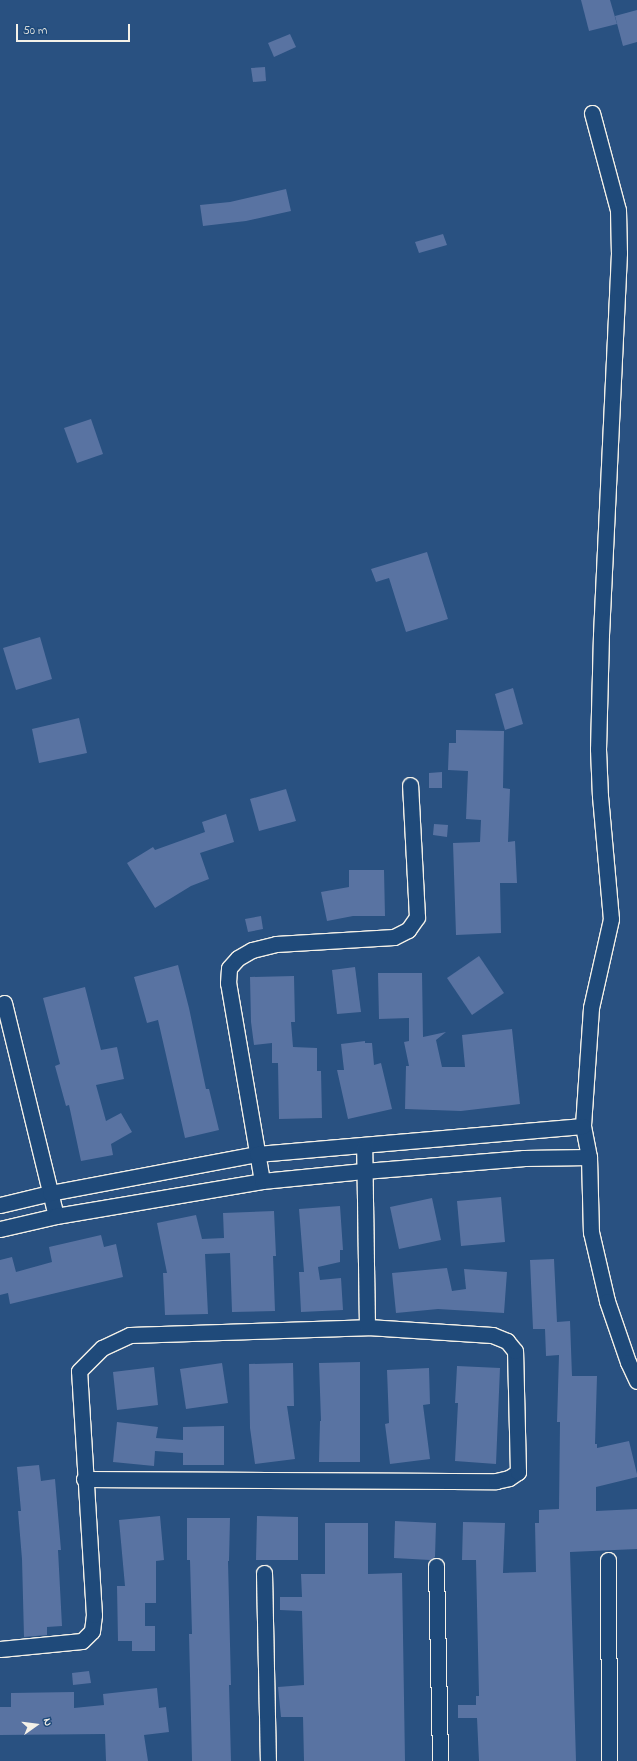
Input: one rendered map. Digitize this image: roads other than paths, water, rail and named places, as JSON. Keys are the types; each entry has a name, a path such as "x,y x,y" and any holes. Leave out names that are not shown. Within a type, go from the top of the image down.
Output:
{"street":[{"path":"592,112 618,210 619,253 601,628 598,749 600,796 611,919 591,1008 583,1126 589,1157 591,1232 607,1301 628,1362 637,1381"},
{"path":"262,1181 228,983 229,968 238,958 252,950 276,944 394,937 408,930 417,917 410,785"},
{"path":"4,1002 56,1216"},
{"path":"0,1205 50,1193 257,1154 583,1126"},
{"path":"364,1146 367,1327"},
{"path":"0,1229 56,1216 262,1181 364,1170 524,1158 589,1157"},
{"path":"0,1649 82,1641 92,1630 94,1615 84,1479 79,1371 102,1348 130,1335 367,1327 492,1335 507,1341 515,1351 518,1472 509,1478 496,1481 84,1479"},
{"path":"608,1560 609,1761"},
{"path":"436,1566 440,1761"},
{"path":"264,1573 268,1761"}]}
